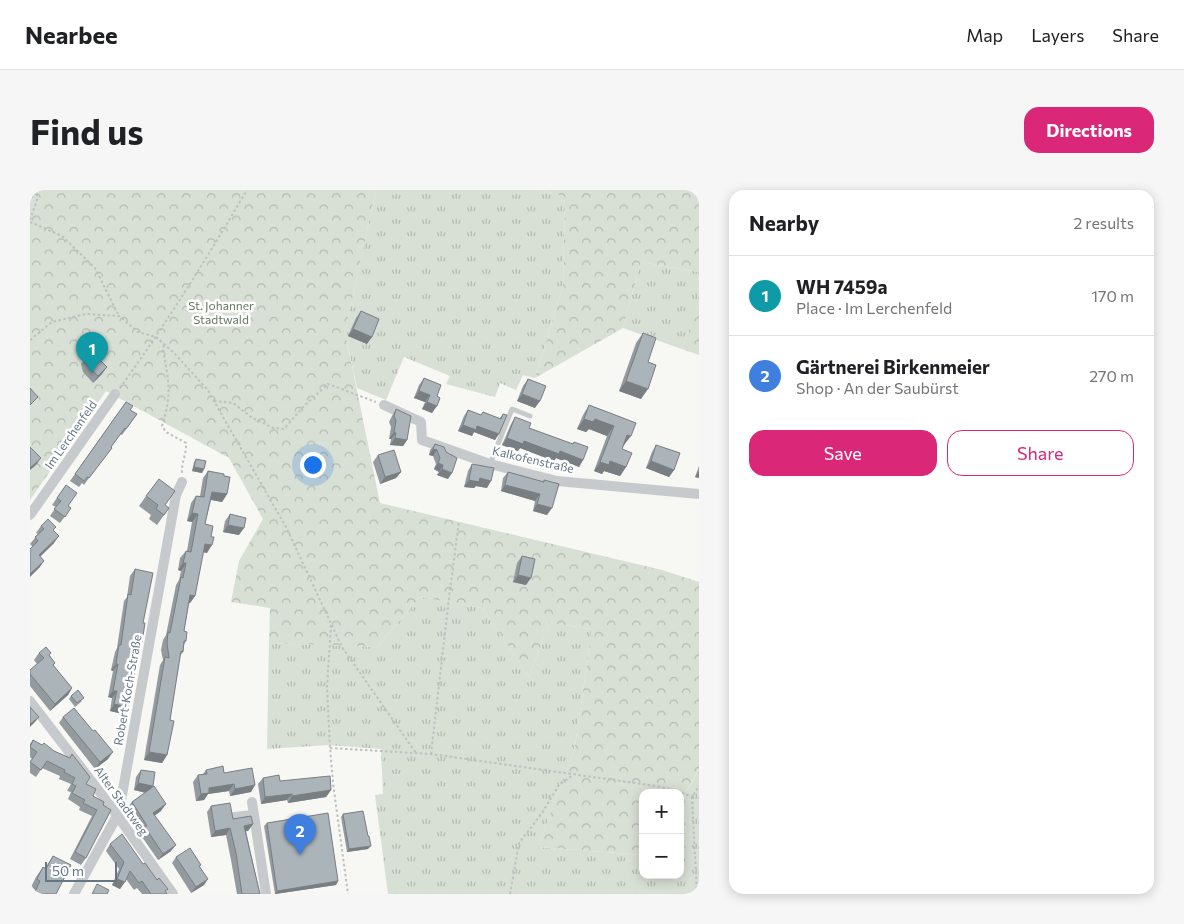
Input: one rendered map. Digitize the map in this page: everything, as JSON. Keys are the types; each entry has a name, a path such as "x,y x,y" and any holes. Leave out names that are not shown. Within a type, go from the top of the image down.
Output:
{"street":[{"name":"Im Lerchenfeld","path":"30,516 116,394"},
{"name":"Kalkofenstraße","path":"384,405 421,422 422,440 490,464 566,482 699,494"},
{"name":"Robert-Koch-Straße","path":"74,894 117,816 176,495 182,482"},
{"name":"Alter Stadtweg","path":"30,700 117,816 172,894"},
{"path":"252,802 266,894"},
{"path":"234,817 254,814"}],"lane":[{"path":"490,464 512,409 530,416"}],"path":[{"path":"37,190 37,200 30,221 62,236 95,268 119,316 138,332 156,338 164,344 207,389 286,527 342,647 416,753"},
{"path":"116,394 156,338 247,190"},
{"path":"30,340 52,322 86,314 119,316"},
{"path":"164,344 163,350 169,386 168,405 162,426 166,432 186,443 181,463 182,482"},
{"path":"214,401 233,403 251,417 273,428 284,429 303,407 328,384 349,390 384,405"},
{"path":"431,754 459,520"},
{"path":"331,625 327,687 330,748 348,894"},
{"path":"330,748 431,754 656,786 678,791 692,797"},
{"path":"510,894 519,843 542,813 559,785 573,774"},
{"path":"697,894 692,797 699,786"}],"green space":[{"name":"St. Johanner Stadtwald","path":"30,190 376,190 345,332 380,503 662,570 699,582 699,769 685,794 686,859 684,859 684,789 639,789 639,855 538,847 575,746 592,629 549,623 529,677 482,608 420,597 377,647 269,643 270,608 231,602 239,561 263,519 229,458 106,391 30,500"},
{"path":"376,190 542,190 565,197 563,286 535,378 523,375 516,390 500,383 495,397 446,384 450,376 404,357 386,400 357,388 345,332"},
{"path":"542,190 699,190 699,272 641,262 623,328 535,378 563,286 565,197"},
{"path":"641,262 699,272 699,302 682,349 623,328"},
{"path":"699,302 699,355 682,349"},
{"path":"420,597 482,608 529,677 549,623 592,629 575,746 538,847 639,855 639,879 684,879 684,858 686,858 685,794 699,770 699,894 388,894 375,795 383,794 381,749 328,745 267,749 269,643 377,647"}],"building":[{"path":"361,311 379,319 372,337 353,329"},
{"path":"643,333 656,338 648,362 656,365 648,389 626,381"},
{"path":"89,354 96,356 107,367 98,376 87,365 85,358"},
{"path":"424,378 441,385 437,396 440,398 437,406 427,402 430,395 419,391"},
{"path":"528,379 546,386 540,401 522,394"},
{"path":"30,388 38,397 30,405"},
{"path":"126,402 133,406 130,410 137,414 89,478 87,477 84,481 75,474"},
{"path":"589,405 636,423 631,436 627,435 622,449 632,453 626,467 610,461 609,465 600,462 614,426 595,419 593,422 584,419"},
{"path":"396,409 411,416 407,440 395,438 396,421 394,416"},
{"path":"468,410 481,415 483,412 501,419 503,414 507,415 499,434 477,426 476,430 463,425"},
{"path":"515,417 531,423 529,428 573,444 574,442 588,447 583,460 560,451 559,454 524,441 523,444 507,438"},
{"path":"435,444 444,447 446,452 457,458 452,473 442,469 443,465 438,463 440,458 437,450 433,449"},
{"path":"656,445 680,453 674,470 651,461"},
{"path":"30,447 41,458 30,468"},
{"path":"394,450 401,472 385,477 378,455"},
{"path":"196,459 206,461 204,469 194,467"},
{"path":"472,464 494,468 491,481 480,478 479,482 469,480"},
{"path":"208,471 230,477 227,494 212,492 205,524 213,526 211,537 214,537 212,545 205,544 195,596 190,595 184,631 187,632 186,641 184,641 183,652 181,651 170,720 174,721 167,755 149,752 165,657 169,658 168,632 170,633 181,577 183,578 186,563 183,563 186,551 191,552 198,514 192,513 196,496 204,497"},
{"path":"508,472 559,484 552,508 537,504 540,494 505,485"},
{"path":"159,479 175,491 165,505 169,508 164,515 156,509 158,505 146,496"},
{"path":"66,485 77,493 68,506 71,508 65,517 54,509 61,501 57,498"},
{"path":"230,514 246,518 244,528 228,525"},
{"path":"48,519 56,527 53,530 59,536 39,555 44,561 30,574 30,549 38,541 35,537 44,529 41,526"},
{"path":"522,556 535,559 531,578 518,575"},
{"path":"135,569 153,573 143,623 145,623 142,642 140,641 128,707 114,704 117,691 113,691 128,594 131,595"},
{"path":"46,647 55,663 53,665 72,688 55,704 30,674 30,670 44,658 39,653"},
{"path":"78,690 84,698 77,703 71,696"},
{"path":"30,707 39,717 30,724"},
{"path":"74,708 113,752 100,762 63,717"},
{"path":"33,740 42,745 44,743 54,751 70,758 72,754 90,777 86,784 96,789 93,796 104,802 103,805 111,810 86,858 75,852 97,810 83,803 85,800 72,793 76,786 72,784 75,778 64,772 65,770 47,761 41,770 30,762 37,752 30,747"},
{"path":"223,766 224,773 252,768 255,785 235,789 234,784 209,788 209,793 201,794 198,775 207,774 206,770"},
{"path":"141,770 155,772 153,786 138,783"},
{"path":"279,775 280,781 330,776 331,790 292,796 292,794 265,797 263,778"},
{"path":"154,786 166,804 153,813 176,845 163,854 145,827 147,826 132,802"},
{"path":"230,803 233,819 251,816 253,824 244,826 260,894 242,894 230,828 215,831 211,806"},
{"path":"363,811 371,846 349,849 343,814"},
{"path":"328,813 338,881 277,891 267,823"},
{"path":"122,834 143,864 145,863 157,880 159,878 168,889 165,891 167,894 151,894 142,881 139,883 130,871 125,882 117,879 124,862 110,844"},
{"path":"190,848 208,879 196,887 176,857"},
{"path":"53,856 71,865 56,894 34,894 40,881 37,879 43,867 46,869"},
{"path":"97,884 109,890 107,894 92,894"}],"place":[{"name":"WH 7459a","path":"92,373"},
{"name":"Gärtnerei Birkenmeier","path":"300,855"}]}
